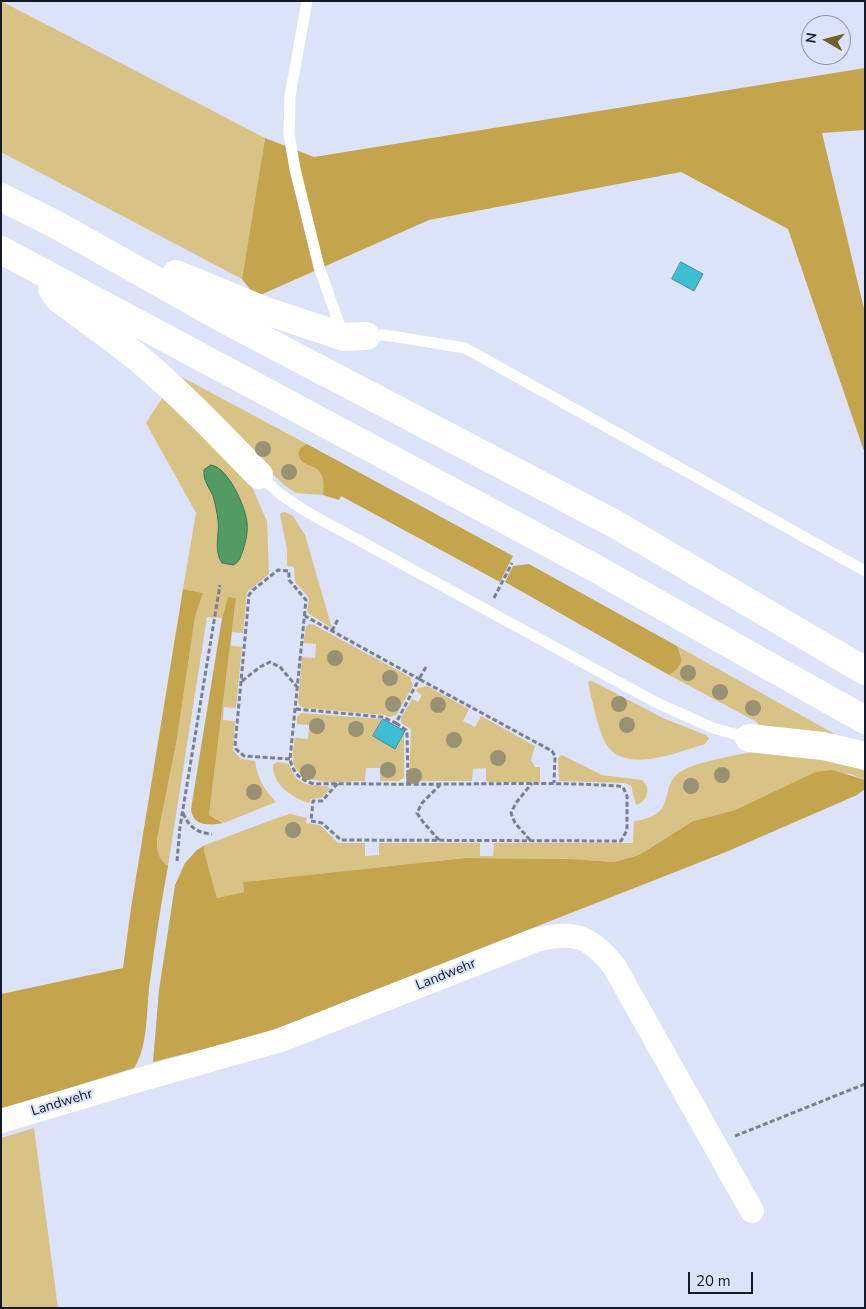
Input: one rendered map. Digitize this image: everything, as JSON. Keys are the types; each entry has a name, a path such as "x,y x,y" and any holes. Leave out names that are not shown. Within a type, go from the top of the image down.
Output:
{"highway":[{"path":"1,197 55,224 233,323 615,524 865,671"},
{"path":"55,224 262,310 355,337"},
{"path":"1,250 593,567 865,720"},
{"path":"38,270 59,299 117,341 171,387 205,418 259,476"},
{"path":"749,738 823,746 865,756"}],"street":[{"name":"Landwehr","path":"1,1121 281,1040 520,945 550,937 576,937 590,942 614,966 752,1211"}],"lane":[{"path":"307,1 290,96 290,142 320,267 355,337 385,334 466,348 865,571"},
{"path":"259,476 280,494 307,512 674,712 713,728 749,738"}],"path":[{"path":"488,610 512,563"},
{"path":"290,759 244,756 236,749 250,593 278,570 289,571 289,580 306,600 290,759 295,774 314,784 554,783 623,787 627,796 625,835 621,841 341,840 322,823 311,821 313,801 322,801 338,784"},
{"path":"177,861 183,811 220,585"},
{"path":"304,616 552,751 555,756 554,783"},
{"path":"330,630 333,629 338,619"},
{"path":"241,682 260,667 270,662 280,667 298,687"},
{"path":"396,723 426,667"},
{"path":"296,709 382,717 396,723 406,730 407,734 408,783"},
{"path":"530,841 515,823 511,813 516,803 532,783"},
{"path":"439,841 417,813 422,803 440,784"},
{"path":"183,811 188,824 200,833 212,834"},
{"path":"715,1145 865,1084"}],"shaded area":[{"path":"1,1 265,138 242,279 1,152"},
{"path":"865,68 865,130 822,133 865,313 865,454 788,229 681,172 429,220 256,297 242,279 265,138 314,157"},
{"path":"176,374 307,444 301,447 298,453 304,463 314,467 322,475 323,495 296,493 284,485 203,405"},
{"path":"166,392 235,461 252,487 267,521 269,574 247,592 243,633 232,632 231,646 242,647 236,708 224,707 223,720 235,721 233,750 241,759 255,761 262,783 276,802 224,823 209,815 236,598 228,597 222,618 207,617 168,866 162,861 159,854 157,839 177,739 195,617 203,593 183,589 196,513 146,423"},
{"path":"307,444 513,556 500,582 341,496 339,500 323,495 322,475 314,467 304,463 298,453 301,447"},
{"path":"211,465 224,472 235,488 246,515 247,536 240,559 233,565 222,563 219,558 217,514 213,496 205,481 204,474 204,470"},
{"path":"285,512 293,516 305,535 332,628 309,614 307,611 309,598 295,582 294,567 287,566 287,549 280,515"},
{"path":"529,564 677,646 681,656 680,666 669,675 505,582 513,566"},
{"path":"183,589 203,593 195,617 177,739 157,839 159,854 162,861 168,866 152,967 145,1038 139,1059 134,1068 1,1109 1,994 123,968"},
{"path":"228,597 236,598 209,815 223,823 202,824 192,815 191,809 222,618"},
{"path":"309,624 410,677 413,686 396,715 389,717 300,706 298,702 302,657 315,658 316,644 303,643 306,627"},
{"path":"677,646 835,735 760,729 757,722 669,675 680,666 681,654"},
{"path":"590,680 665,719 706,735 709,738 705,744 666,756 637,760 624,758 613,752 602,736 588,683"},
{"path":"427,686 469,709 463,721 475,727 481,716 535,746 531,760 535,767 540,767 540,782 488,782 486,781 486,768 473,769 472,781 414,781 409,777 411,729 401,723 401,718 412,699 418,702 422,695 416,691 418,688"},
{"path":"301,713 381,719 373,736 395,748 404,733 404,777 399,781 380,781 380,768 366,768 365,781 323,782 303,776 297,770 293,761 295,738 308,739 309,725 297,724 297,717"},
{"path":"766,750 865,767 865,780 850,774 815,772 735,810 693,821 639,855 614,862 572,859 465,858 243,882 244,892 217,898 204,851 205,845 290,814 307,818 306,823 320,825 338,843 365,843 365,856 379,855 379,843 480,843 480,856 493,856 494,843 633,843 634,821 648,818 663,807 673,778 680,772 709,761"},
{"path":"562,755 602,775 642,780 647,786 645,798 636,805 631,786 625,783 559,781 558,758"},
{"path":"277,762 289,764 295,776 304,783 314,786 327,786 330,789 321,798 311,799 309,803 296,798 285,790 276,779 273,765"},
{"path":"833,770 865,780 865,789 857,795 726,852 263,1034 153,1062 159,990 175,885 185,863 197,850 205,845 204,851 217,898 244,892 243,882 465,858 572,859 614,862 639,855 693,821 735,810 815,772"},
{"path":"34,1128 58,1308 1,1308 1,1138"}],"building":[{"path":"681,262 703,274 694,291 672,279"},
{"path":"383,719 405,731 395,749 373,736"}]}
